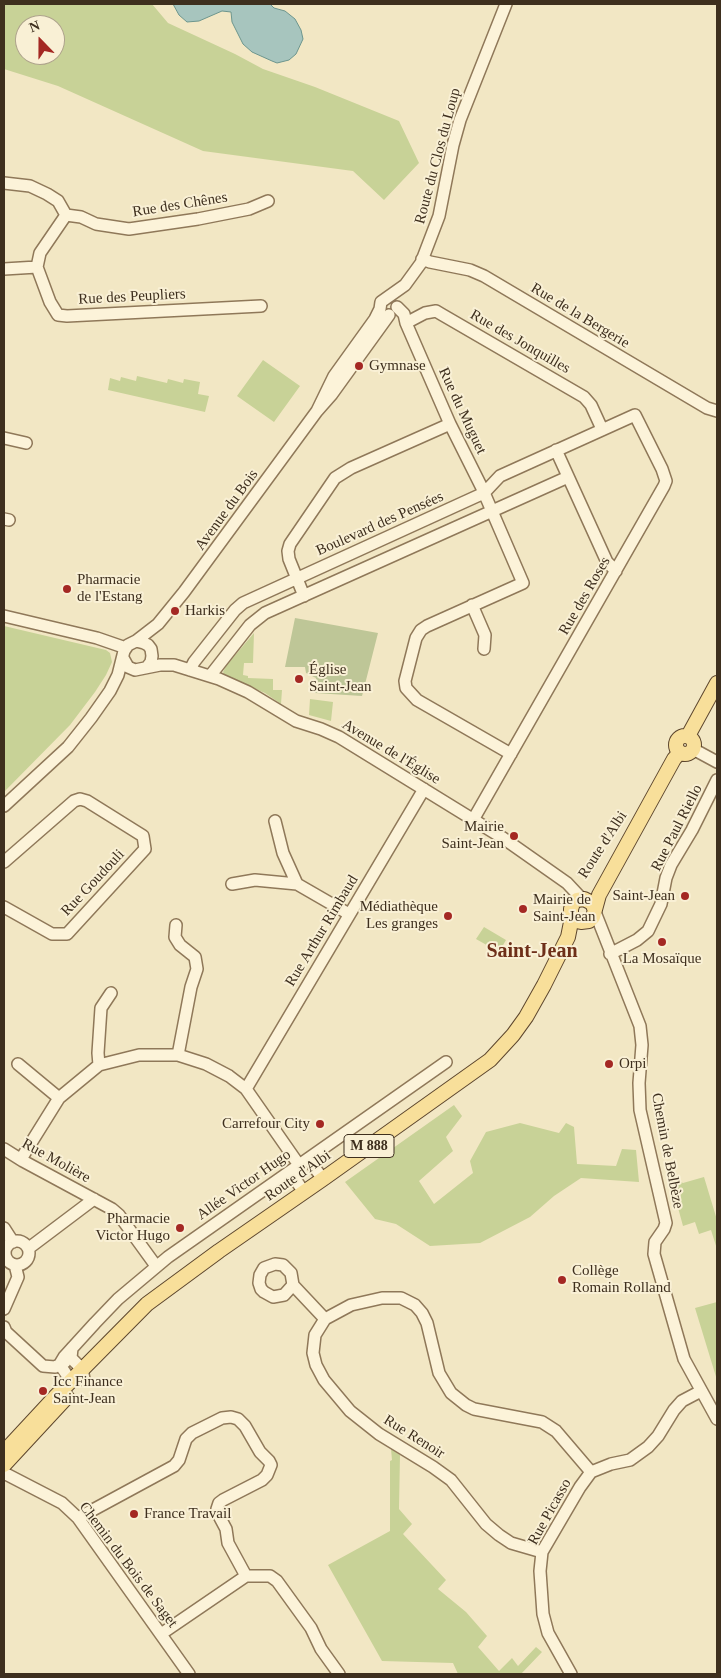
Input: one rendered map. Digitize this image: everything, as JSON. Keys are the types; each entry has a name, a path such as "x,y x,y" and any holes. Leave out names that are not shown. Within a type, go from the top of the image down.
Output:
{"main road":[{"name":"Route d'Albi","path":"584,910 599,895 674,758 687,746 717,683"},
{"name":"Route d'Albi","path":"4,1452 167,1291 219,1251 323,1180 490,1060 513,1035 526,1017 548,979 592,892 648,806"},
{"name":"Route d'Albi","path":"4,1466 79,1376"}],"street":[{"name":"Route du Clos du Loup","path":"392,310 405,285 422,261 439,216 460,120 478,70 506,4"},
{"path":"4,183 30,186 47,194 58,201 66,215 40,253 37,267 4,269"},
{"name":"Rue des Chênes","path":"66,215 81,217 96,224 129,229 249,209 268,201"},
{"name":"Rue de la Bergerie","path":"422,261 470,270 484,276 708,408 717,411"},
{"name":"Rue des Peupliers","path":"37,267 50,302 58,314 66,316 261,306"},
{"name":"Route du Clos du Loup","path":"387,298 405,285"},
{"name":"Rue du Muguet","path":"387,298 392,298 392,310 406,323 523,583 472,605"},
{"name":"Avenue du Bois","path":"128,649 158,624 203,567 392,310"},
{"name":"Rue des Jonquilles","path":"406,323 425,313 436,311 584,397 591,405 602,430"},
{"name":"Rue des Roses","path":"473,820 661,493 666,481 635,415 602,430"},
{"path":"304,596 288,559 288,551 290,544 335,478 351,468 450,424"},
{"name":"Boulevard des Pensées","path":"190,670 194,662 235,610 243,603 484,493 500,476 602,430"},
{"path":"4,438 26,443"},
{"path":"556,450 607,562 616,570"},
{"path":"210,676 250,624 257,618 568,477"},
{"path":"484,649 485,635 472,605 427,626 421,630 416,638 405,680 406,688 417,700 512,754"},
{"path":"4,616 97,638 128,649 144,643 151,649 151,662 144,669 135,670 128,667 128,649"},
{"name":"Avenue du Bois","path":"151,649 151,642 158,624"},
{"path":"4,806 68,747 91,718 110,691 128,649"},
{"name":"Avenue de l'Église","path":"151,649 174,665"},
{"name":"Avenue de l'Église","path":"147,667 174,665 228,682 296,721 339,737 503,838 567,883 584,910"},
{"path":"110,691 135,670"},
{"path":"687,746 717,762"},
{"name":"Rue Paul Riello","path":"610,954 637,940 648,931 661,904 666,878 671,865 692,830 717,780"},
{"name":"Rue Arthur Rimbaud","path":"246,1089 424,790"},
{"name":"Rue Goudouli","path":"4,862 74,802 80,799 87,801 143,836 145,849 67,934 52,934 4,907"},
{"path":"274,821 283,853 297,884"},
{"path":"232,884 255,880 297,884 349,914"},
{"name":"Chemin de Belbèze","path":"584,910 600,938 605,940 640,1026 642,1044 639,1084 640,1110 666,1223 655,1242 654,1254 684,1359 717,1419"},
{"path":"176,925 176,937 180,945 194,957 197,969 191,986 178,1055"},
{"path":"99,1065 101,1008 111,993"},
{"path":"21,1159 59,1098 99,1065 139,1055 178,1055 206,1064 246,1089 299,1166 304,1192"},
{"name":"Allée Victor Hugo","path":"60,1365 64,1357 71,1353 118,1299 156,1266 446,1062"},
{"path":"18,1064 59,1098"},
{"name":"Rue Molière","path":"4,1149 112,1209 119,1215 156,1266"},
{"path":"299,1166 323,1180"},
{"name":"Rue Molière","path":"29,1248 94,1198"},
{"path":"4,1228 13,1242"},
{"path":"4,1309 18,1277 9,1261 5,1251 9,1244 13,1242 22,1242 29,1248 30,1252 24,1264 9,1261"},
{"path":"292,1284 324,1319 351,1305 382,1298 401,1298 415,1305 427,1323 439,1373 451,1393 474,1409 542,1422 556,1431 591,1472"},
{"name":"Rue Renoir","path":"324,1319 315,1335 313,1353 316,1365 324,1380 350,1411 379,1434 451,1480 486,1524 511,1544 542,1552"},
{"path":"4,1327 6,1332 43,1366 60,1365 79,1376"},
{"path":"71,1353 79,1376"},
{"name":"Rue Picasso","path":"571,1674 548,1633 543,1614 540,1571 542,1552 580,1487 591,1472 611,1464 630,1460 648,1447 658,1436 674,1410 682,1401 701,1391"},
{"path":"78,1518 174,1466 186,1439 192,1433 222,1418 238,1419 245,1426 260,1452 270,1461 271,1465 267,1475 262,1480 222,1500 217,1509 226,1529 228,1543 246,1576"},
{"name":"Chemin du Bois de Saget","path":"4,1472 62,1504 78,1518 188,1674"},
{"path":"160,1634 246,1576 264,1575 277,1580 311,1628 321,1649 338,1674"}],"green space":[{"path":"4,4 152,4 168,23 263,69 315,87 399,121 419,163 384,200 353,171 203,151 58,86 4,69"},
{"path":"263,360 300,386 274,422 237,396"},
{"path":"137,376 167,383 168,379 183,383 184,379 200,382 198,394 209,396 205,412 108,390 110,378 120,381 121,377 136,381"},
{"path":"295,618 378,633 362,696 315,693 316,678 306,673 305,667 285,667"},
{"path":"4,626 106,650 110,653 112,662 95,692 70,725 4,792"},
{"path":"254,633 253,663 244,663 243,675 248,676 248,678 273,679 273,690 282,690 281,704 265,693 225,676 223,672"},
{"path":"310,699 333,702 331,721 309,715"},
{"path":"484,927 506,940 499,952 476,939"},
{"path":"454,1105 462,1116 446,1137 453,1151 419,1181 434,1204 473,1173 470,1161 486,1132 520,1123 559,1133 566,1123 574,1127 577,1164 616,1166 622,1149 636,1150 639,1182 581,1178 554,1196 530,1217 480,1243 430,1246 396,1224 375,1219 345,1182"},
{"path":"704,1177 717,1220 717,1249 711,1230 699,1234 695,1222 683,1226 671,1182 677,1180 683,1183"},
{"path":"717,1302 717,1380 695,1308"},
{"path":"391,1449 400,1455 399,1509 412,1524 403,1534 446,1580 438,1589 466,1612 487,1636 478,1647 499,1671 512,1658 518,1666 536,1647 542,1652 521,1674 458,1674 453,1663 382,1661 328,1565 390,1531"}],"water":[{"path":"173,4 270,4 274,8 285,11 295,19 303,39 296,54 289,60 277,63 252,52 243,44 232,22 231,12 222,11 199,21 187,22 179,15"}],"place":[{"name":"Gymnase","path":"359,366"},
{"name":"Pharmacie de l'Estang","path":"67,589"},
{"name":"Harkis","path":"175,611"},
{"name":"Église Saint-Jean","path":"299,679"},
{"name":"Mairie Saint-Jean","path":"514,836"},
{"name":"Saint-Jean","path":"685,896"},
{"name":"Mairie de Saint-Jean","path":"523,909"},
{"name":"Médiathèque Les granges","path":"448,916"},
{"name":"La Mosaïque","path":"662,942"},
{"name":"Orpi","path":"609,1064"},
{"name":"Carrefour City","path":"320,1124"},
{"name":"Pharmacie Victor Hugo","path":"180,1228"},
{"name":"Collège Romain Rolland","path":"562,1280"},
{"name":"Icc Finance Saint-Jean","path":"43,1391"},
{"name":"France Travail","path":"134,1514"}],"district":[{"name":"Saint-Jean","path":"532,952"}]}
